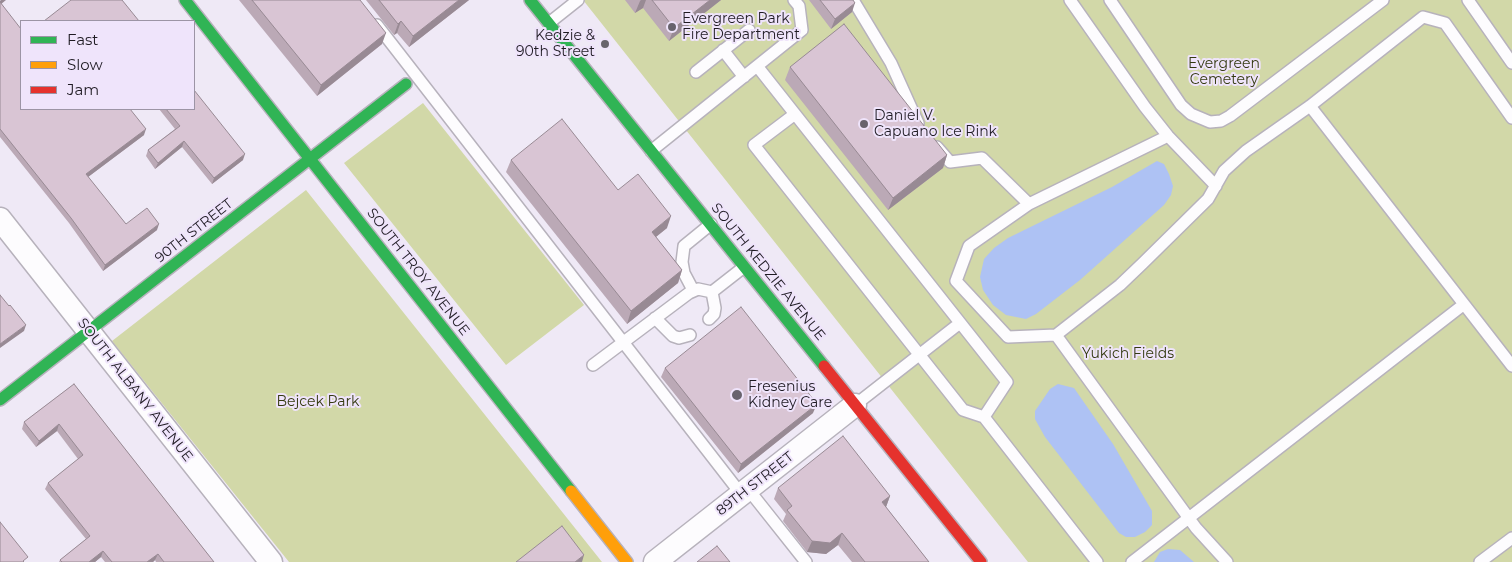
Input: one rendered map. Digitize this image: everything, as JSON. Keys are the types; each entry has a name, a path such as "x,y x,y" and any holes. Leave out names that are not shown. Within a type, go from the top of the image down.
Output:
{"street":[{"name":"SOUTH TROY AVENUE","path":"185,0 628,562"},
{"name":"SOUTH KEDZIE AVENUE","path":"530,0 980,562"},
{"name":"90TH STREET","path":"0,400 406,84"},
{"name":"SOUTH ALBANY AVENUE","path":"0,219 271,562"},
{"name":"89TH STREET","path":"655,562 855,405"}],"lane":[{"path":"549,23 578,0"},
{"path":"651,151 802,30 799,6 794,0"},
{"path":"853,0 891,64 916,121 950,162 982,158 1029,204"},
{"path":"1070,0 1145,107 1168,136 1216,186"},
{"path":"1110,0 1181,105 1191,114 1210,122 1221,121 1230,116 1383,0"},
{"path":"1468,0 1512,63"},
{"path":"368,14 623,342 745,492 806,562"},
{"path":"1168,136 1029,204 969,246 956,281 1008,337 1056,334 1132,274 1208,199 1224,171 1246,151 1310,106 1423,17 1445,23 1512,118"},
{"path":"696,72 749,30"},
{"path":"723,50 744,76"},
{"path":"757,66 1007,382 984,417"},
{"path":"1310,106 1462,305 1512,366"},
{"path":"795,114 754,145 963,410 984,417 1097,562"},
{"path":"693,290 684,273 682,262 684,246 711,224"},
{"path":"712,292 744,266"},
{"path":"593,365 693,290 698,289 712,292"},
{"path":"709,319 714,314 715,308 712,292"},
{"path":"1132,562 1462,305"},
{"path":"655,318 673,336 678,338 690,335"},
{"path":"855,405 960,323"},
{"path":"1056,334 1189,518 1227,562"},
{"path":"1480,562 1512,538"}],"green space":[{"name":"Yukich Fields","path":"583,0 1512,0 1512,562 1028,562"},
{"path":"423,103 584,305 506,365 344,163"},
{"name":"Bejcek Park","path":"306,190 602,562 289,562 112,341"}],"water":[{"path":"1157,161 1164,164 1169,174 1173,186 1171,195 1164,205 1080,280 1036,314 1026,319 1006,315 993,305 983,290 980,277 984,259 994,248 1008,238 1112,187"},
{"path":"1058,384 1074,388 1113,444 1152,511 1152,525 1145,532 1135,537 1126,537 1119,533 1045,437 1035,419 1035,411 1050,389"},
{"path":"1168,549 1180,550 1194,562 1154,562 1160,552"}],"building":[{"path":"71,0 122,0 138,20 45,20"},
{"path":"252,0 360,0 386,33 321,85"},
{"path":"379,0 459,0 413,36 401,21 398,24"},
{"path":"652,0 710,0 674,28"},
{"path":"820,0 853,0 855,3 835,19"},
{"path":"0,2 20,28 20,110 131,110 146,129 86,174 126,224 147,208 159,224 105,265 71,218 0,129"},
{"name":"Daniel V. Capuano Ice Rink","path":"844,24 947,155 893,198 790,67"},
{"path":"195,91 245,154 214,178 184,141 158,163 148,150 180,126 167,110 195,110"},
{"path":"562,119 618,190 638,174 671,216 652,232 682,270 631,311 511,160"},
{"path":"0,295 26,325 0,344"},
{"name":"Fresenius Kidney Care","path":"741,307 817,404 741,464 665,368"},
{"path":"74,384 214,562 164,562 158,554 147,562 112,562 103,551 89,562 62,562 60,560 90,536 48,483 83,455 59,424 39,441 24,422"},
{"path":"843,436 890,496 882,502 929,562 865,562 842,533 830,543 812,541 787,510 792,506 778,488"},
{"path":"0,522 28,557 24,562 0,562"},
{"path":"562,526 584,555 575,562 516,562"},
{"path":"717,546 730,562 697,562"}],"traffic: fast":[{"path":"185,0 571,491"},
{"path":"530,0 824,366"},
{"path":"0,400 406,84"}],"traffic: slow":[{"path":"571,491 627,562"}],"traffic: jam":[{"path":"824,366 981,562"}],"place":[{"name":"Evergreen Park Fire Department","path":"672,27"},
{"name":"Kedzie & 90th Street","path":"605,44"},
{"name":"Daniel V. Capuano Ice Rink","path":"864,124"},
{"name":"Fresenius Kidney Care","path":"737,395"}],"park label":[{"name":"Evergreen Cemetery","path":"1224,72"}]}
